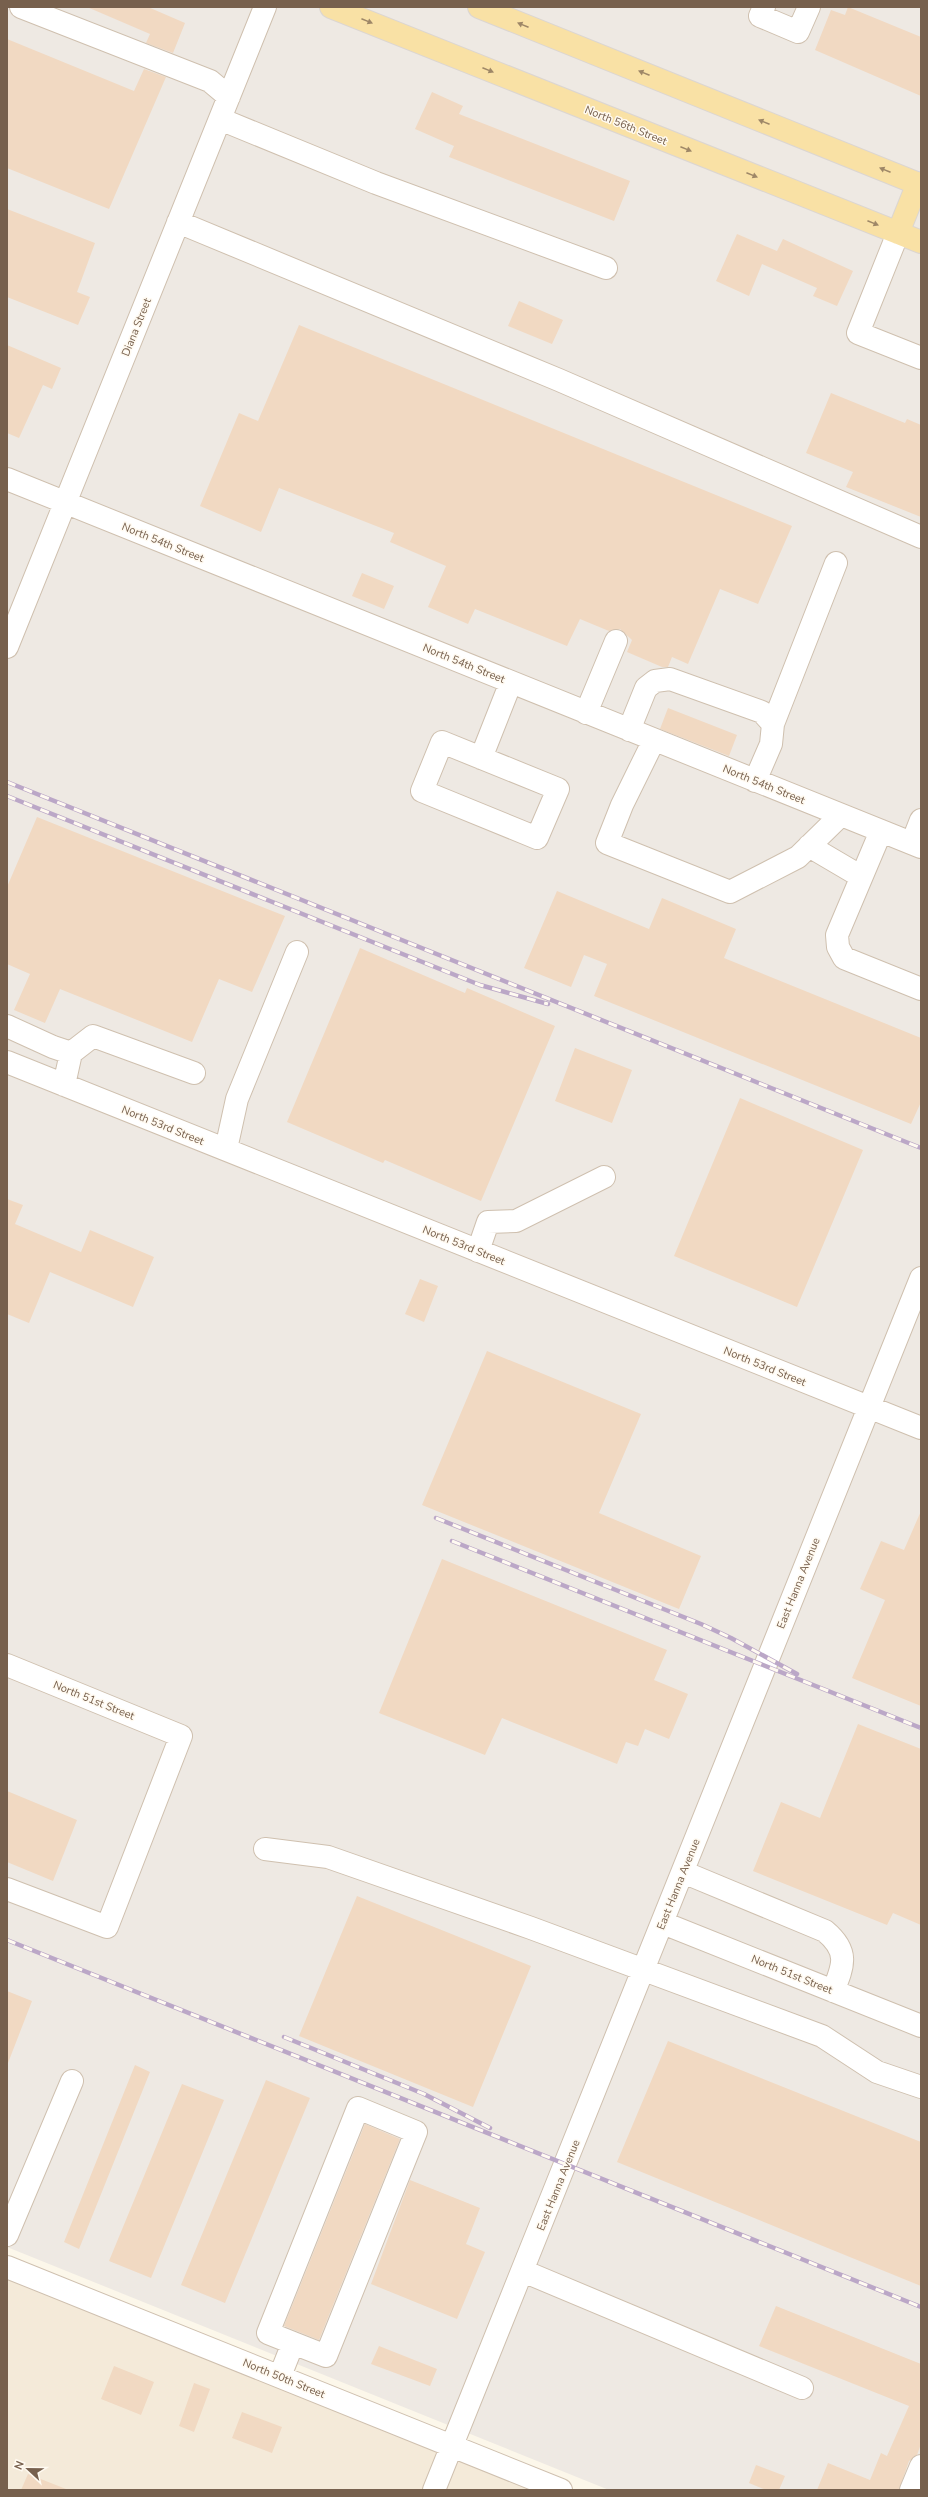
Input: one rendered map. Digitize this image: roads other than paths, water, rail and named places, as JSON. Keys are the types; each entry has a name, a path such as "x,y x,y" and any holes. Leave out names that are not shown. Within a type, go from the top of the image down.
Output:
{"main road":[{"name":"North 56th Street","path":"331,7 921,242"},
{"path":"479,7 920,181 898,233"}],"street":[{"name":"Diana Street","path":"7,646 265,7"},
{"path":"764,7 760,16 798,32 809,7"},
{"path":"31,9 210,81 229,97"},
{"path":"220,119 376,183 606,268"},
{"path":"178,222 551,377 921,537"},
{"path":"898,233 858,333 921,358"},
{"name":"North 54th Street","path":"7,479 917,845"},
{"path":"755,781 771,744 773,724 836,563"},
{"path":"586,712 616,642"},
{"path":"629,730 646,688 655,681 670,679 762,712 773,724"},
{"path":"481,758 511,682"},
{"path":"654,740 622,805 607,843 730,892 798,857 841,815"},
{"path":"442,742 481,758 558,789 537,838 422,791 442,742"},
{"path":"917,845 921,820"},
{"path":"881,831 860,876 837,935 838,947 844,958 921,989"},
{"path":"809,846 860,876"},
{"path":"226,1149 237,1100 297,952"},
{"path":"7,1026 53,1048 71,1053"},
{"path":"64,1085 71,1053 94,1036 194,1073"},
{"name":"North 53rd Street","path":"7,1062 921,1428"},
{"path":"478,1251 488,1222 516,1221 604,1177"},
{"name":"East Hanna Avenue","path":"434,2490 921,1278"},
{"name":"North 51st Street","path":"7,1665 181,1736 107,1927 7,1889"},
{"path":"265,1849 328,1858 531,1928 822,2036 877,2072 921,2087"},
{"path":"683,1872 826,1931 837,1940 843,1954 841,1971 833,1991"},
{"name":"North 51st Street","path":"663,1923 921,2026"},
{"path":"7,2235 72,2081"},
{"path":"358,2108 416,2132 326,2356 293,2343 268,2333 358,2108"},
{"name":"North 50th Street","path":"7,2268 452,2444 561,2490"},
{"path":"523,2271 802,2388"},
{"path":"280,2376 293,2343"},
{"path":"911,2490 921,2466"}],"railway":[{"path":"7,782 921,1148"},
{"path":"7,796 480,985 548,1004"},
{"path":"436,1518 701,1624 731,1638 797,1674"},
{"path":"452,1541 921,1728"},
{"path":"7,1940 921,2307"},
{"path":"284,2037 424,2094 490,2128"}]}
